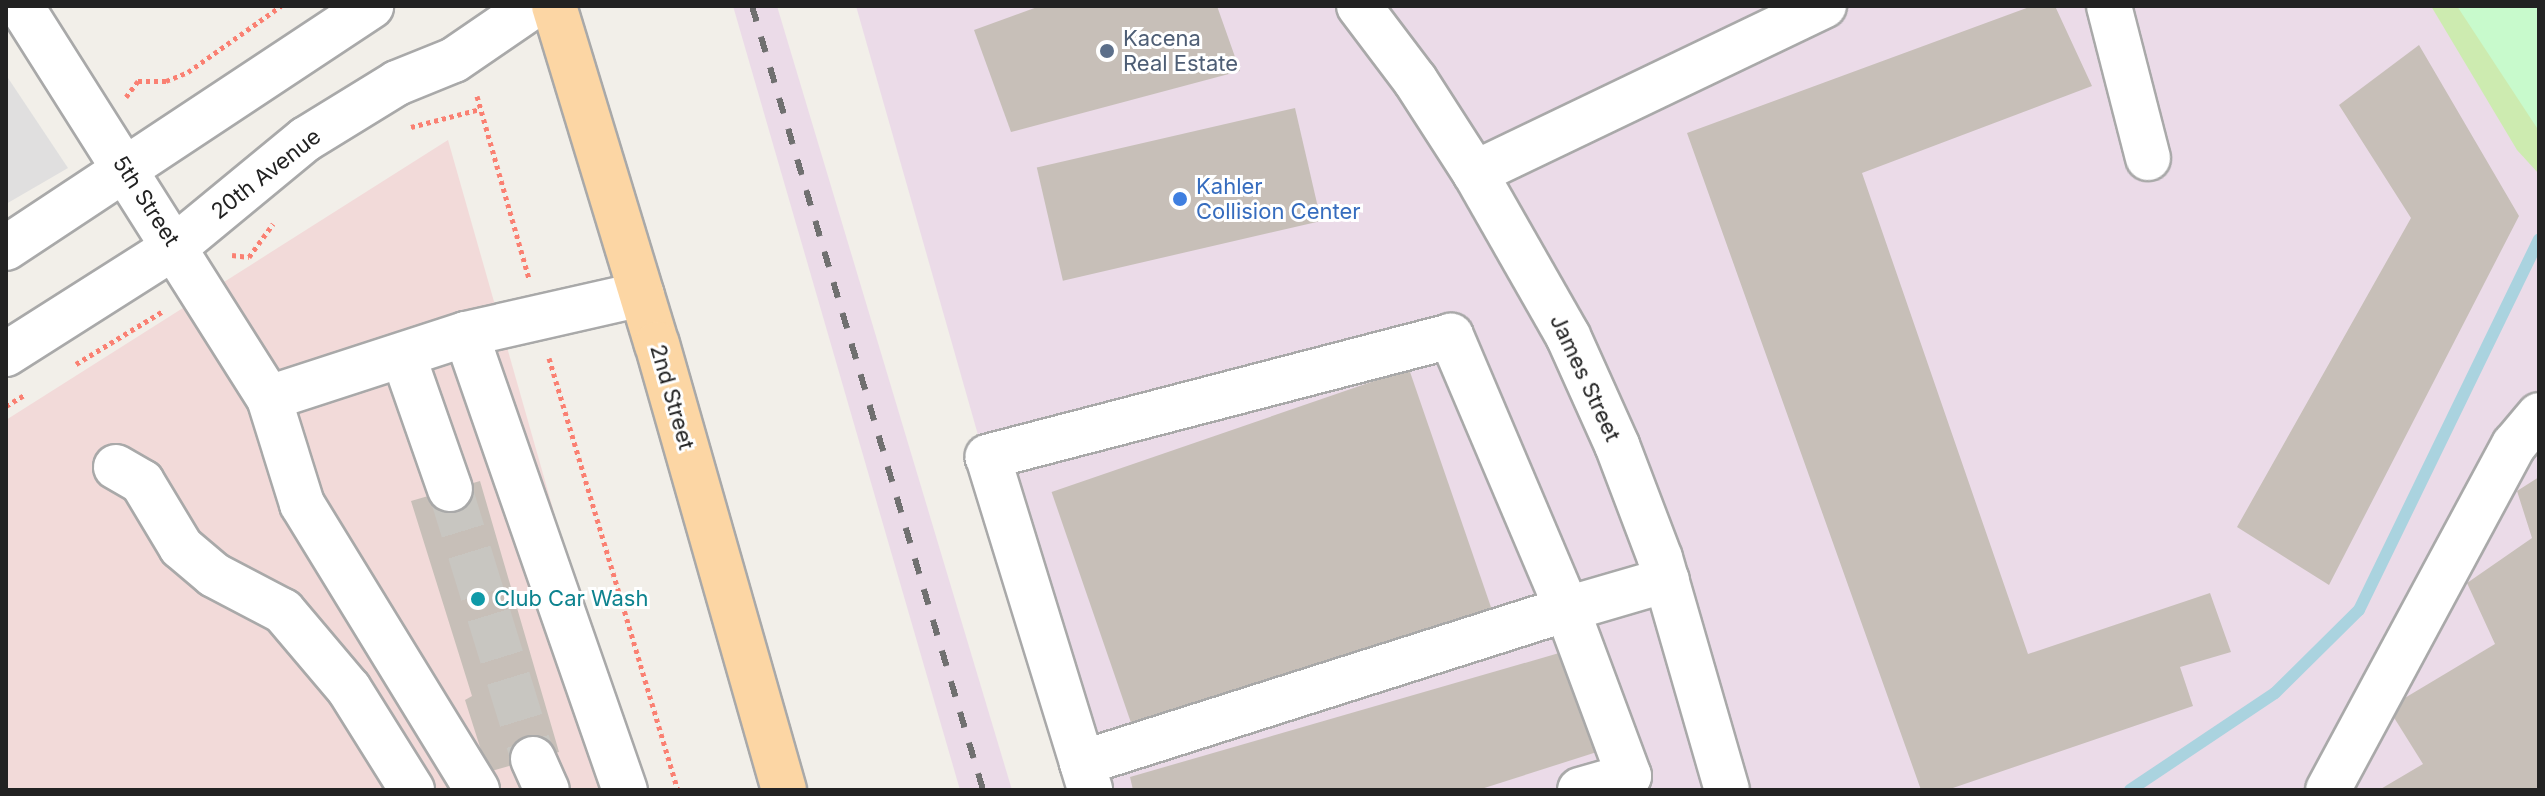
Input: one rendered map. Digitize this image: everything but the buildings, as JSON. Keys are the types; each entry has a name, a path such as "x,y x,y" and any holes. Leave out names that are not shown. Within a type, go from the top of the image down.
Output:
{"main road":[{"name":"2nd Street","path":"554,6 642,294 784,790"}],"street":[{"name":"5th Street","path":"21,6 176,246 269,398 302,504 477,790"},
{"path":"6,248 127,171 312,21 371,6"},
{"name":"20th Avenue","path":"6,354 176,246 306,139 397,83 454,60 533,6"},
{"name":"James Street","path":"1359,6 1415,80 1475,173 1568,336 1617,445 1667,580 1727,790"},
{"path":"1475,173 1824,6"},
{"path":"2109,6 2148,158"},
{"path":"269,398 466,334 642,294"},
{"path":"466,334 618,772"},
{"path":"1580,790 1631,783 1567,609 1451,336 988,457 1086,777 1567,609 1667,580"},
{"path":"403,355 450,489"},
{"path":"2328,790 2514,445 2539,415"},
{"path":"116,467 142,482 181,547 214,575 283,611 349,689 412,790"}],"path":[{"path":"134,93 138,81 166,81 188,72 281,6"},
{"path":"475,91 538,318 678,790"},
{"path":"445,117 480,109"},
{"path":"238,256 249,257 276,221"},
{"path":"71,367 171,307"},
{"path":"6,406 32,390"}],"shaded area":[{"path":"733,6 777,6 1012,790 960,790"},
{"path":"856,6 2457,6 2539,131 2539,790 1079,790"},
{"path":"6,75 68,168 6,204"},
{"path":"448,140 633,790 6,790 6,420"}],"green space":[{"path":"2431,6 2539,6 2539,174 2517,150"},
{"path":"2457,6 2539,6 2539,131"}],"waterway":[{"path":"2130,790 2275,693 2359,610 2539,239"}],"tunnel":[{"path":"450,489 533,759"}],"railway":[{"path":"752,6 983,790"}],"place":[{"name":"Kacena Real Estate","path":"1107,51"},
{"name":"Kahler Collision Center","path":"1180,199"},
{"name":"Club Car Wash","path":"478,599"}]}
